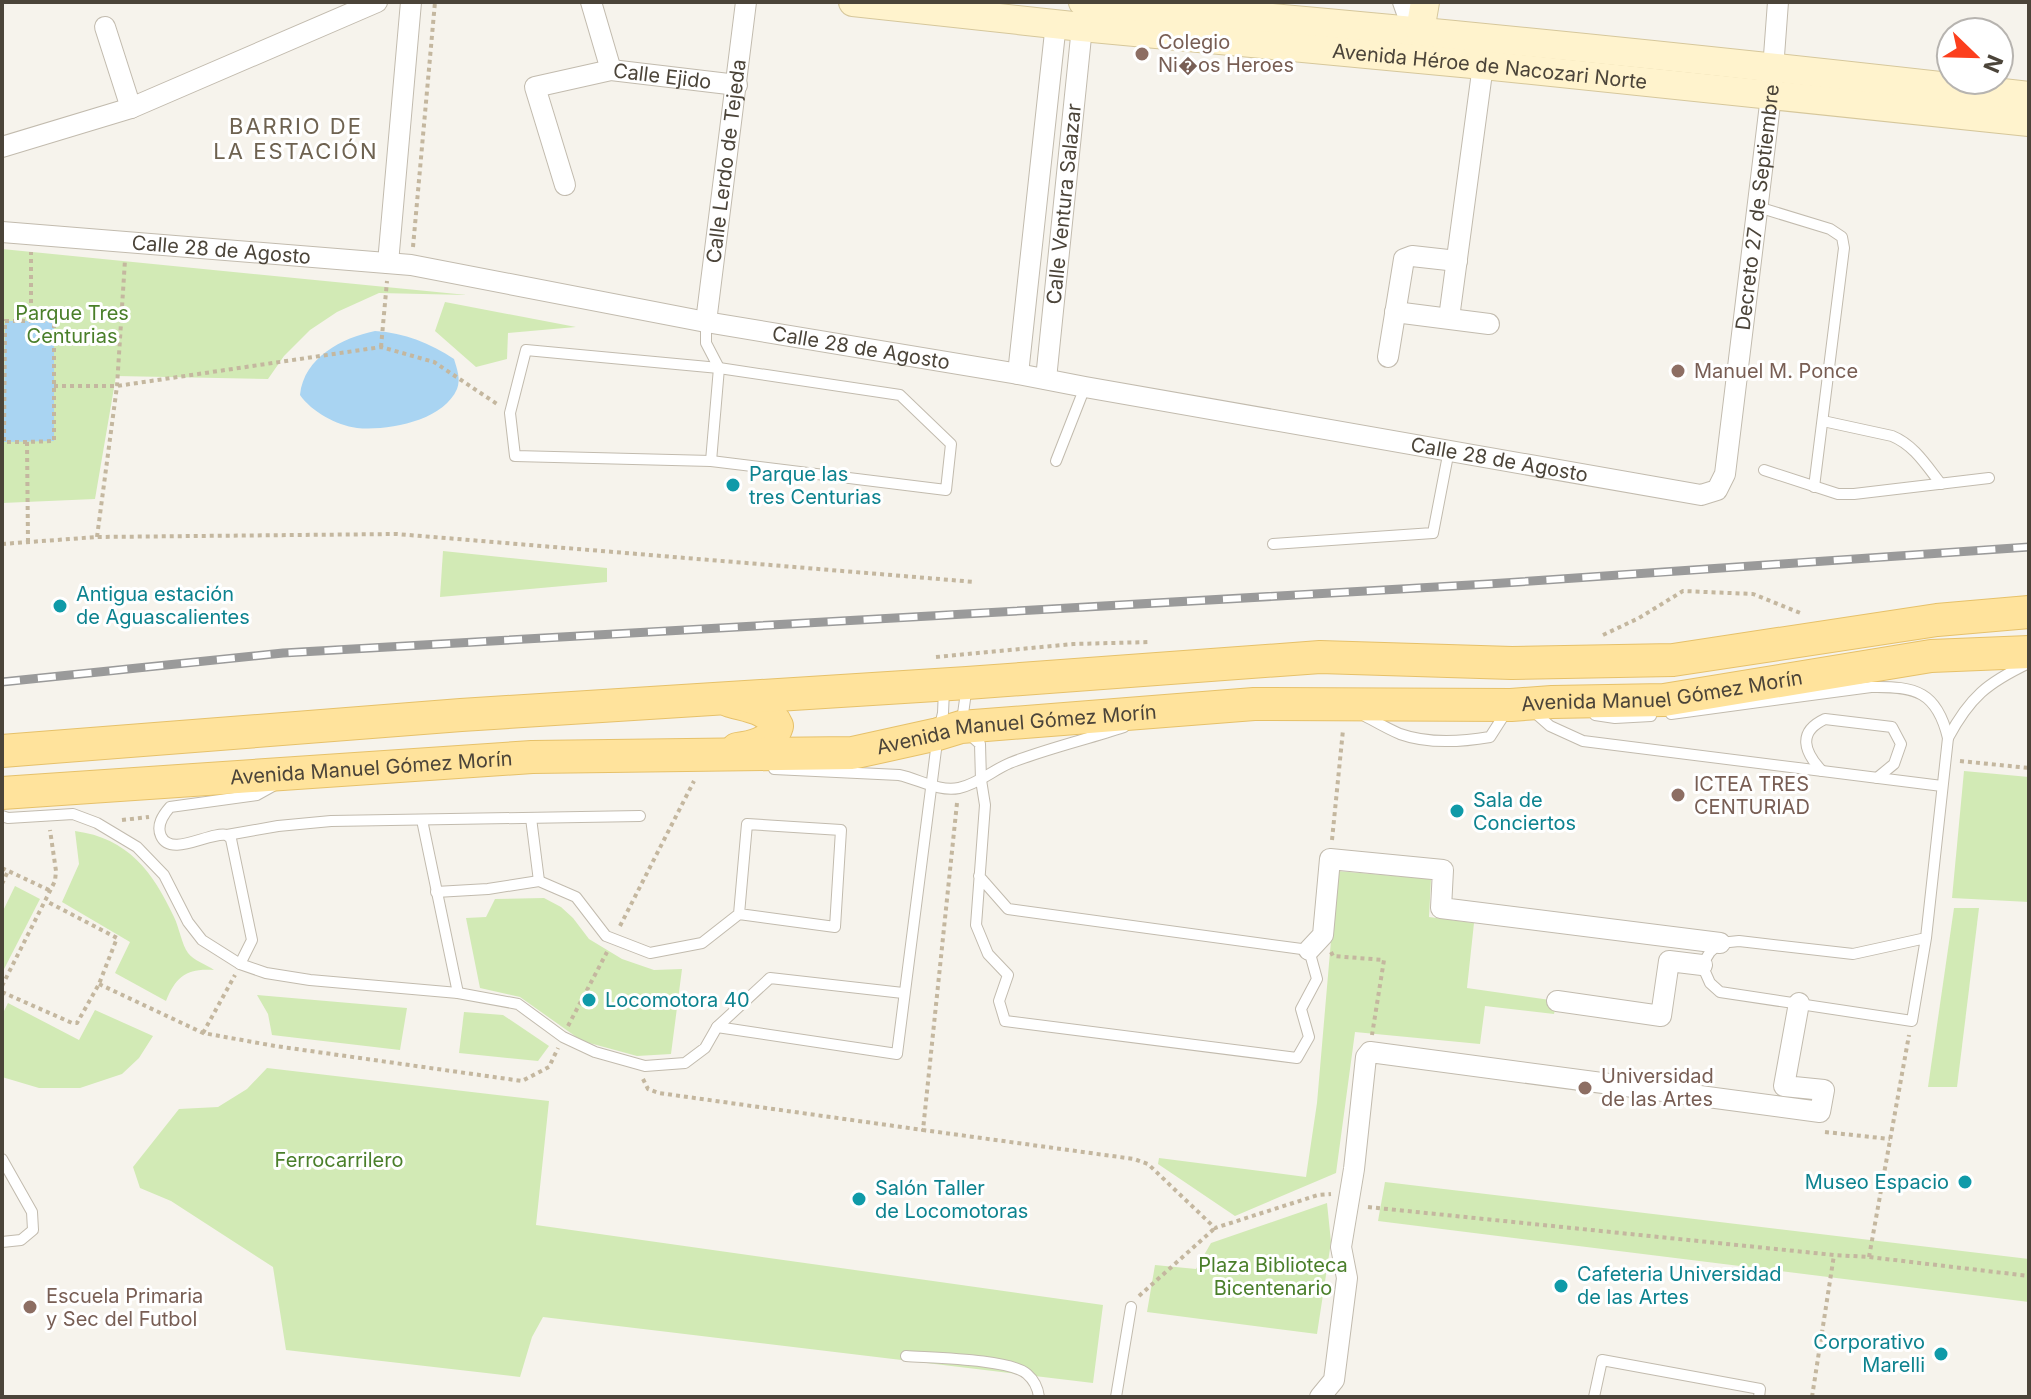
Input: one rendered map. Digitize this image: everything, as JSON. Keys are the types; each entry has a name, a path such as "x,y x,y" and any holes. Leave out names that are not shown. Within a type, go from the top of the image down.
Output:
{"main road":[{"name":"Avenida Héroe de Nacozari Norte","path":"853,2 1074,17 1483,65 2029,122"},
{"path":"1416,31 1425,2"},
{"name":"Avenida Héroe de Nacozari Norte","path":"1074,17 1171,5 2029,96"},
{"name":"Avenida Manuel Gómez Morín","path":"2,751 461,715 956,684 1320,657 1512,663 1673,660 1937,620 2029,612"},
{"name":"Avenida Manuel Gómez Morín","path":"2,793 532,757 852,753 950,730 1254,704 1540,706 1664,700 1931,656 2029,652"},
{"path":"698,755 746,748 769,740 775,733 777,726 770,715 719,698"}],"street":[{"path":"2,147 131,108 377,2"},
{"path":"388,263 411,2"},
{"name":"Calle Ejido","path":"591,2 611,70 737,85"},
{"name":"Calle Lerdo de Tejeda","path":"706,322 746,2"},
{"path":"1403,2 1416,31"},
{"name":"Decreto 27 de Septiembre","path":"1717,490 1725,474 1771,96 1778,2"},
{"name":"Calle Ventura Salazar","path":"1018,374 1074,17"},
{"name":"Calle Ventura Salazar","path":"1046,379 1074,17"},
{"path":"105,27 131,108"},
{"path":"1449,318 1483,65"},
{"path":"565,185 535,87 611,70"},
{"name":"Calle 28 de Agosto","path":"2,232 411,265 706,322 1701,495 1717,490"},
{"path":"1388,357 1404,259 1412,256 1457,261"},
{"path":"1395,312 1489,324"},
{"path":"1316,943 1330,859 1443,870 1441,908 1720,943"},
{"path":"1557,1001 1661,1016 1669,961 1702,965"},
{"path":"1320,1397 1334,1380 1347,1278 1341,1247 1354,1169 1366,1057 1370,1052 1820,1112 1824,1090 1784,1086 1799,1003"}],"lane":[{"path":"1758,207 1830,229 1842,237 1844,248 1814,487"},
{"path":"706,322 706,343 719,368 711,461"},
{"path":"526,350 719,368 900,395 951,444 946,490 711,461 515,456 510,413 526,350"},
{"path":"1056,461 1085,387"},
{"path":"1823,421 1902,440 1941,484"},
{"path":"1273,544 1433,533 1449,450"},
{"path":"1764,470 1838,494 1989,478"},
{"path":"1926,938 1853,954 1739,941 1720,943 1702,965 1710,983 1720,992 1912,1021 1926,938 1948,738 1961,713 1980,693 2001,677 2029,663"},
{"path":"956,684 943,713 950,730 980,744 985,805 979,876 976,925 988,954 1008,975 999,1001 1005,1021 1297,1058 1309,1037 1301,1009 1317,979 1316,943 1008,909 979,876"},
{"path":"717,1027 897,1054 932,787 950,730 956,684"},
{"path":"1588,715 1615,718 1677,714 1821,692 1894,687 1915,691 1932,702 1943,719 1948,738"},
{"path":"1540,706 1550,726 1583,741 1942,786"},
{"path":"768,769 899,775 932,787 958,788 981,780 1008,764 1176,711"},
{"path":"1822,771 1806,749 1808,734 1816,723 1825,719 1892,727 1901,744 1894,764 1877,778"},
{"path":"698,755 754,766"},
{"path":"298,772 257,795 170,807 159,824 160,835 175,846 220,833 227,835 331,821 640,816"},
{"path":"2,816 73,814 97,823 137,847 164,875 188,922 202,940 240,964 266,973 310,980 458,993 518,1004 563,1037 595,1052 645,1066 685,1063 705,1048 717,1027 770,978 903,993"},
{"path":"531,818 539,881"},
{"path":"422,820 458,993"},
{"path":"436,892 488,889 539,881 576,897 606,936 650,953 702,943 739,914 835,927 841,830 747,824 739,914"},
{"path":"227,835 231,839 252,940 240,964"},
{"path":"2,1159 32,1212 33,1230 21,1240 2,1242"},
{"path":"1116,1397 1131,1307"},
{"path":"906,1356 1005,1365 1027,1374 1038,1389 1039,1397"},
{"path":"1594,1397 1602,1360 1760,1389 1759,1397"}],"path":[{"path":"411,265 435,2"},
{"path":"30,234 31,321"},
{"path":"97,537 117,386 126,242"},
{"path":"381,347 388,263"},
{"path":"5,321 31,321 54,321 54,441 4,442 5,321"},
{"path":"54,386 117,386 381,347 434,362 510,413"},
{"path":"27,442 28,542"},
{"path":"2,544 97,537 397,534 975,582"},
{"path":"1591,640 1639,618 1683,591 1753,594 1809,617"},
{"path":"1330,859 1345,706"},
{"path":"1945,760 2029,768"},
{"path":"923,1130 958,788"},
{"path":"97,823 163,815"},
{"path":"46,901 117,938 99,984 77,1023 2,989 46,901 51,891 56,871 48,816"},
{"path":"2,868 51,891"},
{"path":"2,884 8,871"},
{"path":"1316,943 1333,956 1384,960 1370,1052"},
{"path":"203,1033 240,964"},
{"path":"99,984 146,1007"},
{"path":"1869,1257 1912,1021"},
{"path":"645,1066 643,1080 648,1089 659,1093 1134,1159 1148,1164 1215,1228"},
{"path":"1820,1112 1816,1131 1890,1139"},
{"path":"1131,1307 1135,1299 1215,1228 1318,1195 1335,1194 1348,1205 2029,1276"},
{"path":"1812,1397 1834,1255"}],"green space":[{"name":"Parque Tres Centurias","path":"2,249 467,295 379,293 337,312 310,330 284,356 268,379 116,376 95,499 2,503"},
{"path":"445,302 576,327 508,333 507,359 476,367 435,331"},
{"path":"443,551 607,568 607,582 440,597"},
{"path":"1964,771 2029,777 2029,902 1952,898"},
{"path":"75,831 110,841 136,860 166,901 188,953 214,970 197,970 184,975 174,985 166,1001 115,973 130,942 62,902 79,864"},
{"path":"1337,871 1431,879 1429,917 1474,923 1467,988 1557,1001 1554,1014 1485,1006 1480,1044 1355,1032 1336,1173 1235,1216 1158,1164 1159,1158 1306,1177 1317,1103"},
{"path":"15,886 40,899 2,973 2,913"},
{"path":"544,898 561,907 589,939 622,959 654,970 682,969 671,1054 637,1056 582,1041 520,997 480,988 466,918 486,917 495,899"},
{"path":"1954,908 1979,908 1957,1087 1928,1087"},
{"path":"257,995 407,1008 400,1050 272,1035 268,1014"},
{"path":"8,1003 79,1040 95,1010 153,1036 139,1058 122,1074 80,1088 39,1088 2,1077 2,1015"},
{"path":"464,1012 503,1015 549,1046 538,1061 459,1053"},
{"name":"Ferrocarrilero","path":"267,1068 549,1101 536,1225 1103,1305 1093,1383 543,1317 532,1337 520,1377 286,1350 273,1267 171,1201 140,1188 133,1167 179,1109 218,1107 247,1089"},
{"path":"1385,1182 2029,1259 2029,1302 1378,1221"},
{"name":"Plaza Biblioteca Bicentenario","path":"1327,1203 1331,1242 1317,1334 1147,1312 1155,1265 1196,1269 1211,1243"}],"water":[{"path":"5,321 54,321 54,441 4,442"},
{"path":"375,331 417,340 454,359 459,382 450,400 440,409 413,422 384,428 357,428 341,424 311,407 300,395 303,382 317,360 338,344"}],"railway":[{"path":"2,682 283,653 1488,584 2029,547"}],"place":[{"name":"Colegio Ni�os Heroes","path":"1142,54"},
{"name":"Manuel M. Ponce","path":"1678,371"},
{"name":"Parque las tres Centurias","path":"733,485"},
{"name":"Antigua estación de Aguascalientes","path":"60,606"},
{"name":"ICTEA TRES CENTURIAD","path":"1678,795"},
{"name":"Sala de Conciertos","path":"1457,811"},
{"name":"Locomotora 40","path":"589,1000"},
{"name":"Universidad de las Artes","path":"1585,1088"},
{"name":"Museo Espacio","path":"1965,1182"},
{"name":"Salón Taller de Locomotoras","path":"859,1199"},
{"name":"Cafeteria Universidad de las Artes","path":"1561,1286"},
{"name":"Escuela Primaria y Sec del Futbol","path":"30,1307"},
{"name":"Corporativo Marelli","path":"1941,1354"}],"district":[{"name":"BARRIO DE LA ESTACIÓN","path":"296,138"}]}
